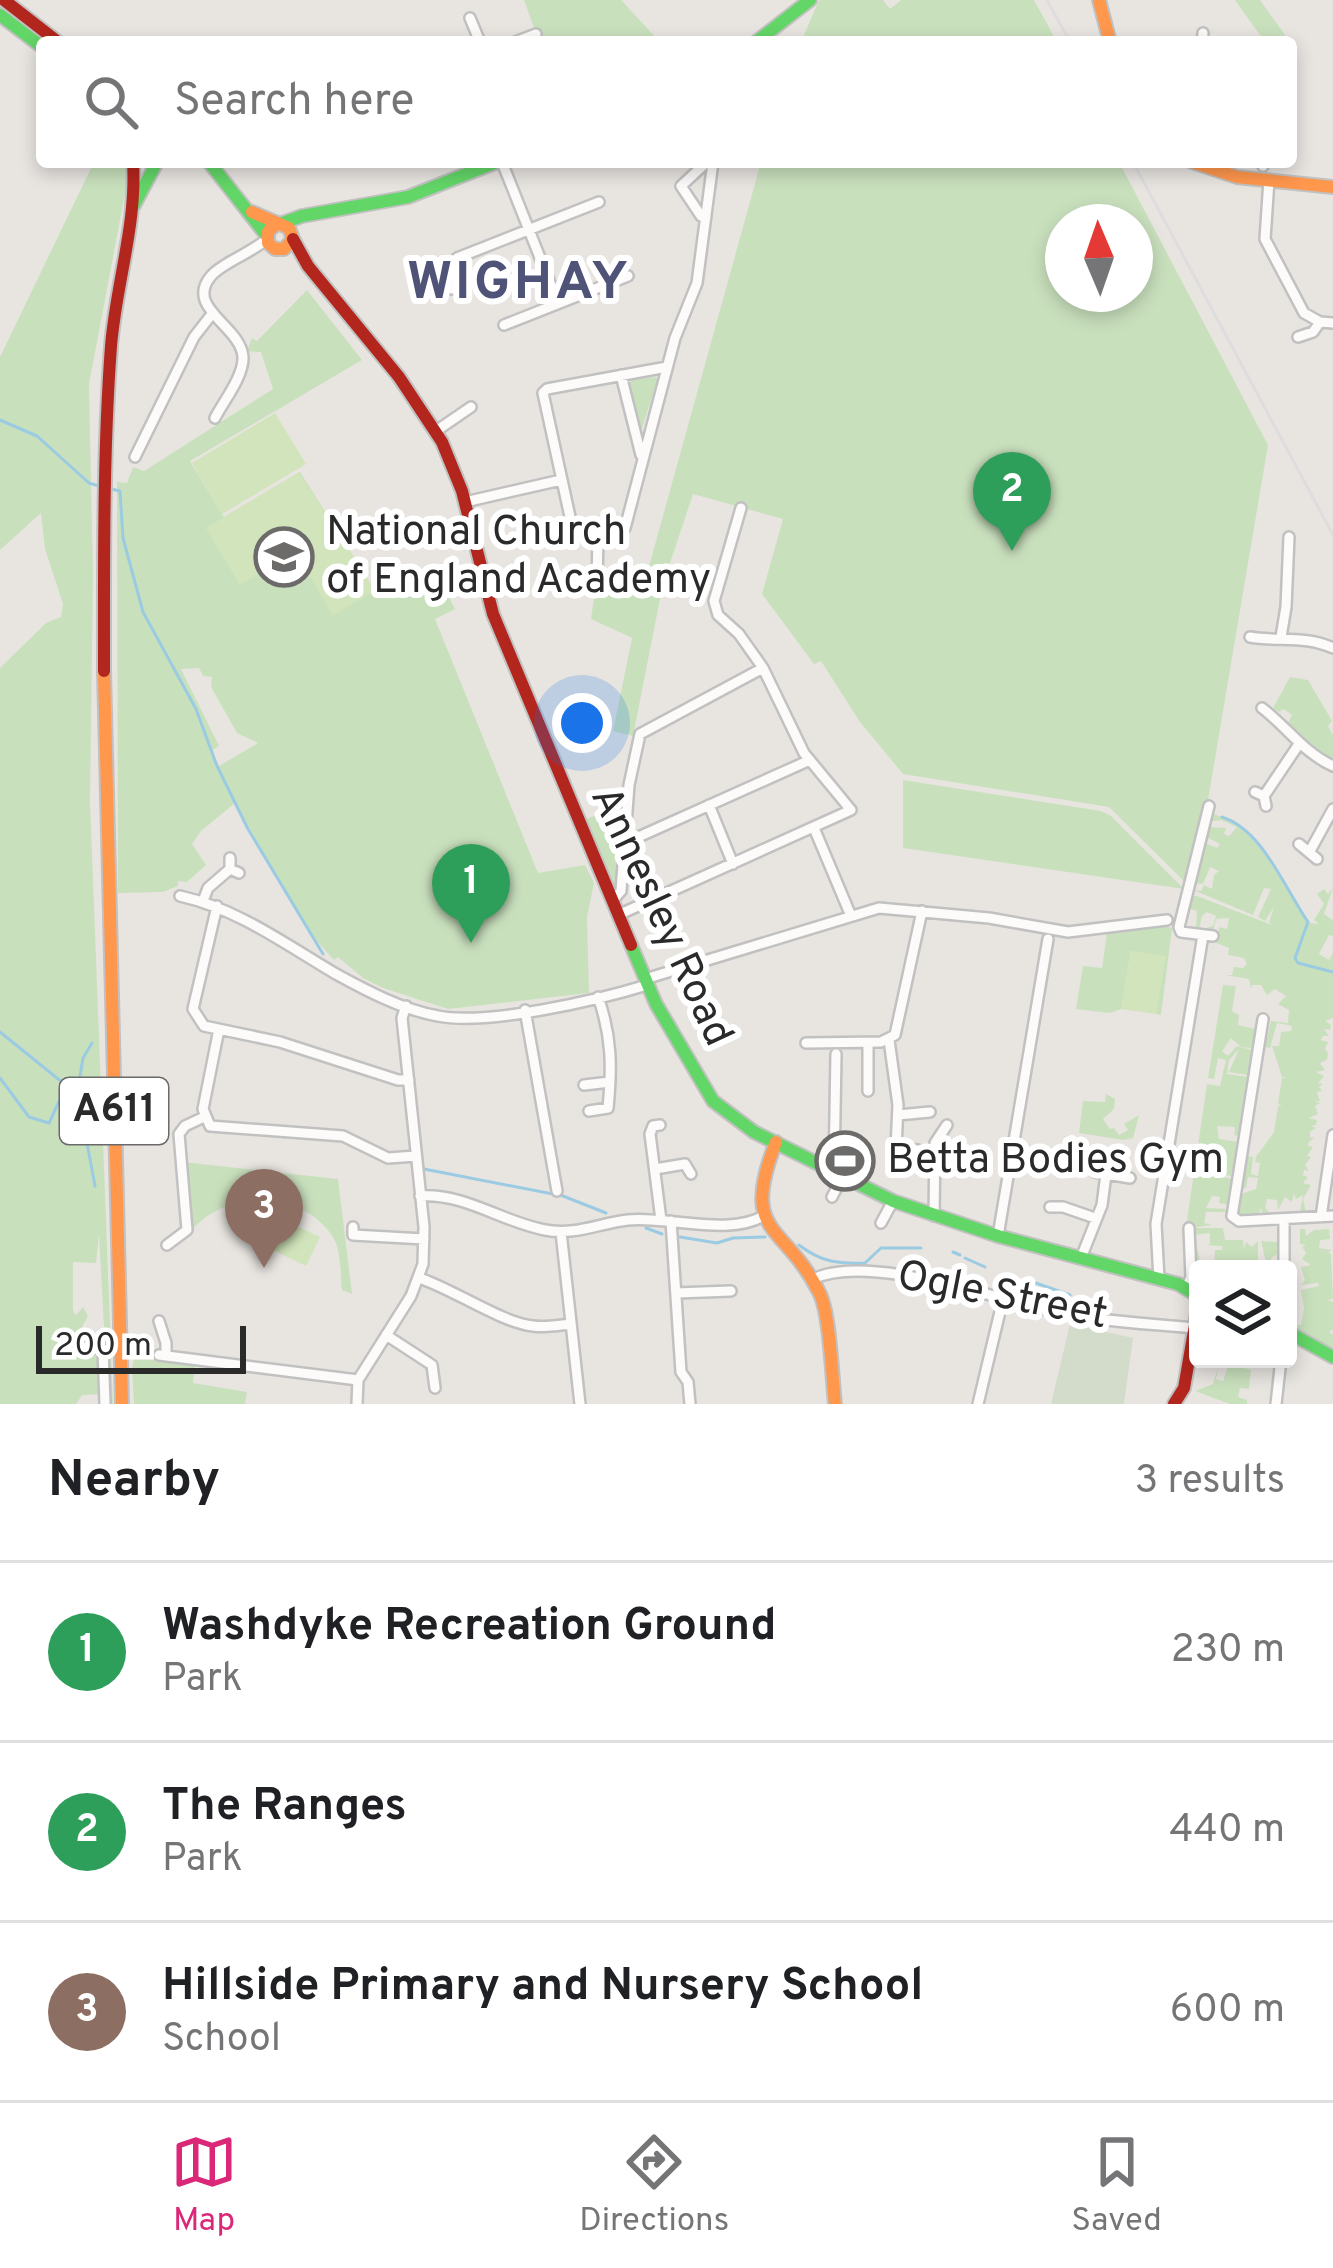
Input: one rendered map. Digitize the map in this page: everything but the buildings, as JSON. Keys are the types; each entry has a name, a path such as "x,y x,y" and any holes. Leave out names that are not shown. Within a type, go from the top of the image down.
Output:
{"street":[{"path":"4,0 50,36"},
{"path":"764,36 810,0"},
{"path":"1099,0 1109,36"},
{"path":"0,15 36,42"},
{"path":"470,18 478,36"},
{"path":"530,36 536,34"},
{"name":"A611","path":"133,168 134,205"},
{"name":"A611","path":"122,1404 106,837 105,550 112,329 119,264 134,205 154,168"},
{"name":"Annesley Road","path":"214,168 274,237 308,266"},
{"path":"215,418 228,407 243,352 231,329 212,314 203,298 213,273 309,215 408,197 484,168"},
{"path":"503,168 559,304"},
{"path":"703,168 681,186 706,217"},
{"path":"667,367 548,388 543,393 573,528 617,534 625,528 667,367 697,283 710,168"},
{"path":"1207,168 1220,173 1265,169 1333,187"},
{"path":"1265,169 1264,239 1304,313 1333,323"},
{"path":"452,289 457,258 599,202"},
{"path":"292,238 309,215"},
{"name":"Annesley Road","path":"274,237 289,228 308,266 398,376 436,431 466,502 494,614 615,908 646,982 712,1101 740,1124 893,1201 1189,1291"},
{"path":"504,326 628,276"},
{"path":"135,457 197,332 212,314"},
{"path":"1298,337 1313,332 1320,322"},
{"path":"622,375 643,460"},
{"path":"436,431 471,406"},
{"path":"466,502 561,480"},
{"path":"615,908 733,864 851,810 810,760 763,668 714,606 741,508"},
{"path":"597,586 598,533"},
{"path":"1281,637 1291,577 1288,537"},
{"path":"1257,635 1333,648"},
{"path":"615,908 621,891 629,785 640,734 763,668"},
{"path":"1262,708 1299,744 1333,766"},
{"path":"1262,798 1299,744"},
{"path":"625,843 810,760"},
{"path":"709,806 733,864"},
{"path":"1173,920 1209,806"},
{"path":"1299,844 1313,855 1333,809"},
{"path":"814,828 850,916"},
{"path":"203,901 208,888 233,867"},
{"path":"180,896 217,907 361,987 406,1006 455,1018 598,997 879,908 1068,932 1173,920"},
{"path":"217,907 193,1009 198,1021 398,1080 409,1079"},
{"path":"918,1150 896,1148 898,1114 889,1040 898,1027 922,911"},
{"path":"1159,1279 1156,1224 1208,935 1181,932 1173,920"},
{"path":"998,1236 1048,939"},
{"path":"589,1111 608,1108 611,1041 598,997"},
{"path":"356,1404 358,1380 419,1278 424,1239 402,1018 406,1006"},
{"path":"526,1010 557,1190"},
{"path":"1263,1019 1234,1220 1327,1216 1333,1135"},
{"path":"200,1119 219,1029"},
{"path":"806,1042 889,1040"},
{"path":"868,1043 868,1091"},
{"path":"832,1197 839,1174 836,1054"},
{"path":"584,1085 610,1082"},
{"path":"898,1114 930,1112"},
{"path":"167,1245 185,1233 178,1141 185,1126 200,1119"},
{"path":"200,1119 218,1129 343,1136 388,1158 416,1156"},
{"path":"660,1125 653,1126 650,1134 676,1293 681,1372 688,1382 690,1404"},
{"path":"934,1216 935,1143 947,1125"},
{"path":"776,1142 761,1184 765,1215 813,1280 826,1310 835,1404"},
{"path":"655,1168 685,1164 691,1174"},
{"path":"1082,1258 1102,1204 1100,1173 1130,1178"},
{"path":"421,1196 447,1196 536,1228 562,1232 627,1220 743,1225 765,1215"},
{"path":"881,1223 893,1201"},
{"path":"1056,1204 1095,1218"},
{"path":"1284,1219 1284,1260"},
{"path":"1189,1228 1190,1260"},
{"path":"562,1232 580,1404"},
{"path":"353,1235 424,1239"},
{"name":"Ogle Street","path":"813,1280 826,1274 881,1273 1078,1316 1189,1328"},
{"path":"419,1278 520,1323 539,1327 571,1324"},
{"path":"676,1293 730,1291"},
{"path":"978,1404 1003,1299"},
{"path":"159,1321 166,1343 162,1356 358,1380"},
{"path":"386,1335 432,1365 435,1388"},
{"path":"1297,1337 1333,1357"},
{"path":"80,1347 103,1349 106,1404"},
{"path":"1178,1400 1189,1347"},
{"path":"1276,1404 1280,1368"}],"green space":[{"path":"524,0 621,0 654,36 537,36"},
{"path":"819,0 883,0 890,9 901,0 1034,0 1054,36 804,36"},
{"path":"1235,0 1260,0 1286,36 1261,36"},
{"path":"91,168 126,168 89,384 90,801 113,1404 108,1404 99,1234 96,1263 73,1262 73,1311 76,1315 83,1307 88,1316 79,1333 84,1350 99,1352 103,1394 82,1395 76,1404 0,1404 0,668 46,623 61,617 63,604 45,549 41,513 0,550 0,357"},
{"path":"759,168 1122,168 1141,204 1045,204 1045,312 1153,312 1153,227 1268,445 1207,806 1186,883 1109,807 903,774 860,722 821,661 814,664 762,594 783,519 693,494 663,584 633,736 613,731 632,638 591,619 595,590 643,588"},
{"path":"307,290 362,360 190,461 224,517 300,472 376,592 385,587 404,594 449,597 455,609 435,619 538,873 585,865 594,883 587,917 589,993 448,1009 363,978 338,957 334,960 309,932 235,803 192,844 206,865 187,882 178,881 178,886 163,892 118,893 117,482 127,483 133,467 144,471 273,389 261,352 247,351 252,338 257,341","holes":["199,668 203,676 212,677 211,687 237,733 258,743 219,766 211,751 219,746 181,669"]},
{"path":"655,377 640,434 629,385 631,380"},
{"path":"275,413 306,464 222,514 192,463"},
{"path":"299,472 375,591 333,615 296,553 240,585 206,528"},
{"path":"1290,677 1308,680 1332,721 1328,726 1333,735 1333,760 1310,746 1288,723 1292,715 1273,708"},
{"path":"903,780 1101,811 1184,889 903,848"},
{"path":"603,813 623,818 615,886 586,819"},
{"path":"1209,813 1227,820 1242,830 1256,843 1310,923 1319,924 1314,920 1324,904 1317,894 1324,889 1328,894 1333,888 1324,914 1333,920 1333,936 1329,935 1319,954 1329,960 1333,953 1333,1018 1325,1021 1331,1025 1330,1030 1324,1029 1329,1036 1321,1040 1328,1042 1327,1060 1320,1063 1325,1070 1316,1072 1324,1076 1318,1083 1323,1084 1317,1092 1320,1101 1315,1101 1320,1103 1315,1106 1318,1114 1308,1118 1317,1120 1310,1132 1314,1138 1308,1146 1313,1147 1305,1165 1309,1171 1304,1170 1303,1175 1308,1177 1303,1183 1311,1185 1303,1199 1306,1212 1300,1212 1303,1195 1296,1199 1294,1193 1292,1202 1285,1197 1278,1210 1277,1200 1267,1199 1265,1208 1270,1213 1262,1214 1261,1207 1259,1214 1238,1214 1241,1194 1256,1189 1258,1178 1248,1177 1242,1188 1247,1156 1253,1157 1251,1174 1258,1176 1256,1157 1274,1132 1282,1105 1278,1104 1286,1077 1282,1077 1272,1046 1279,1046 1281,1032 1291,1031 1292,1026 1277,1023 1270,1048 1265,1047 1271,1021 1288,1023 1289,1010 1278,1004 1286,996 1275,989 1267,995 1261,985 1251,989 1249,979 1225,975 1247,964 1214,942 1220,927 1227,929 1229,918 1216,919 1213,931 1203,929 1213,926 1216,916 1207,912 1196,929 1197,911 1187,908 1191,896 1197,896 1272,925 1274,907 1265,921 1258,917 1271,889 1264,888 1253,915 1193,890 1201,891 1204,885 1212,889 1219,871 1210,867 1203,884 1194,883 1205,843 1217,848 1220,844 1206,837 1208,827 1226,828 1224,834 1229,836 1237,827 1221,820 1207,822"},
{"path":"1158,924 1172,928 1161,1015 1156,1014 1165,957 1131,951 1121,1009 1110,1013 1076,1009 1083,966 1102,968 1107,933"},
{"path":"1131,951 1166,956 1156,1014 1121,1009"},
{"path":"1223,985 1236,986 1232,1011 1239,1015 1238,1025 1255,1029 1252,1048 1241,1047 1231,1038 1222,1051 1228,1056 1237,1046 1252,1050 1248,1075 1229,1072 1239,1049 1229,1060 1227,1074 1248,1077 1238,1136 1235,1127 1217,1126 1219,1139 1238,1142 1232,1176 1219,1174 1217,1164 1214,1167 1218,1176 1232,1179 1228,1205 1212,1196 1206,1208 1226,1212 1206,1212 1204,1223 1212,1225 1192,1228 1223,1228 1225,1240 1243,1240 1244,1249 1246,1242 1252,1247 1258,1241 1258,1260 1214,1260 1215,1250 1222,1246 1206,1245 1210,1233 1194,1235 1200,1259 1193,1260 1186,1227 1207,1084 1220,1086 1226,1060 1218,1058 1214,1079 1208,1078"},
{"path":"1106,1094 1115,1099 1114,1109 1103,1119 1119,1135 1128,1130 1124,1124 1139,1115 1133,1138 1079,1133 1083,1101 1105,1102"},
{"path":"183,1162 338,1179 352,1294 342,1290 335,1240 300,1208 281,1202 242,1202 206,1217 191,1231"},
{"path":"268,1212 320,1237 306,1266 254,1241"},
{"path":"1300,1229 1305,1229 1306,1236 1329,1229 1330,1239 1320,1240 1319,1248 1331,1250 1333,1299 1328,1300 1333,1302 1329,1333 1333,1334 1333,1348 1297,1328 1304,1308 1301,1290 1319,1286 1301,1285 1305,1280 1301,1267 1311,1265 1302,1259 1306,1245 1300,1244"},
{"path":"1279,1231 1280,1253 1266,1260 1261,1241 1277,1242"},
{"path":"1070,1324 1133,1338 1124,1404 1051,1404"},
{"path":"136,1350 196,1358 193,1383 247,1392 245,1404 134,1404"},
{"path":"1218,1368 1216,1379 1223,1381 1228,1368 1251,1370 1249,1389 1240,1388 1238,1397 1247,1404 1230,1404 1195,1391 1213,1384"}],"waterway":[{"path":"0,420 37,436 89,483 102,487"},
{"path":"111,489 120,491 123,538 143,612 196,709 248,829 323,954"},
{"path":"1222,817 1261,847 1308,922 1295,958 1298,963 1333,972"},
{"path":"0,1032 73,1091"},
{"path":"0,1078 29,1117 49,1123 63,1093 77,1094 83,1058 92,1043"},
{"path":"78,1095 95,1186"},
{"path":"424,1169 563,1196 606,1213"},
{"path":"646,1228 662,1234"},
{"path":"680,1237 717,1243 765,1237"},
{"path":"799,1245 822,1258 846,1263 865,1263 881,1248 921,1248"},
{"path":"953,1252 960,1255"},
{"path":"965,1258 985,1267"},
{"path":"1030,1281 1070,1295"}],"railway":[{"path":"1047,0 1067,36"},
{"path":"1136,168 1333,535"}],"traffic: fast":[{"path":"764,36 810,0"},
{"path":"0,15 36,42"},
{"path":"134,205 154,168"},
{"path":"214,168 267,236"},
{"path":"280,224 408,197 482,168"},
{"path":"631,945 656,1004 713,1101 754,1132 893,1201 1189,1291"},
{"path":"1297,1337 1333,1357"}],"traffic: slow":[{"path":"1099,0 1108,36"},
{"path":"1210,168 1237,177 1333,187"},
{"path":"252,212 289,228 293,239 284,249 268,243 268,232 275,225"},
{"path":"104,671 122,1404"},
{"path":"776,1142 762,1195 764,1212 823,1301 835,1404"}],"traffic: jam":[{"path":"4,0 50,36"},
{"path":"104,671 108,387 133,168"},
{"path":"293,239 308,266 399,377 442,442 462,491 493,614 631,945"},
{"path":"1174,1404 1184,1388 1189,1359"}],"place":[{"name":"The Ranges","path":"1012,551"},
{"name":"National Church of England Academy","path":"284,557"},
{"name":"Washdyke Recreation Ground","path":"471,943"},
{"name":"Betta Bodies Gym","path":"845,1161"},
{"name":"Hillside Primary and Nursery School","path":"264,1268"}],"district":[{"name":"WIGHAY","path":"519,284"}]}
